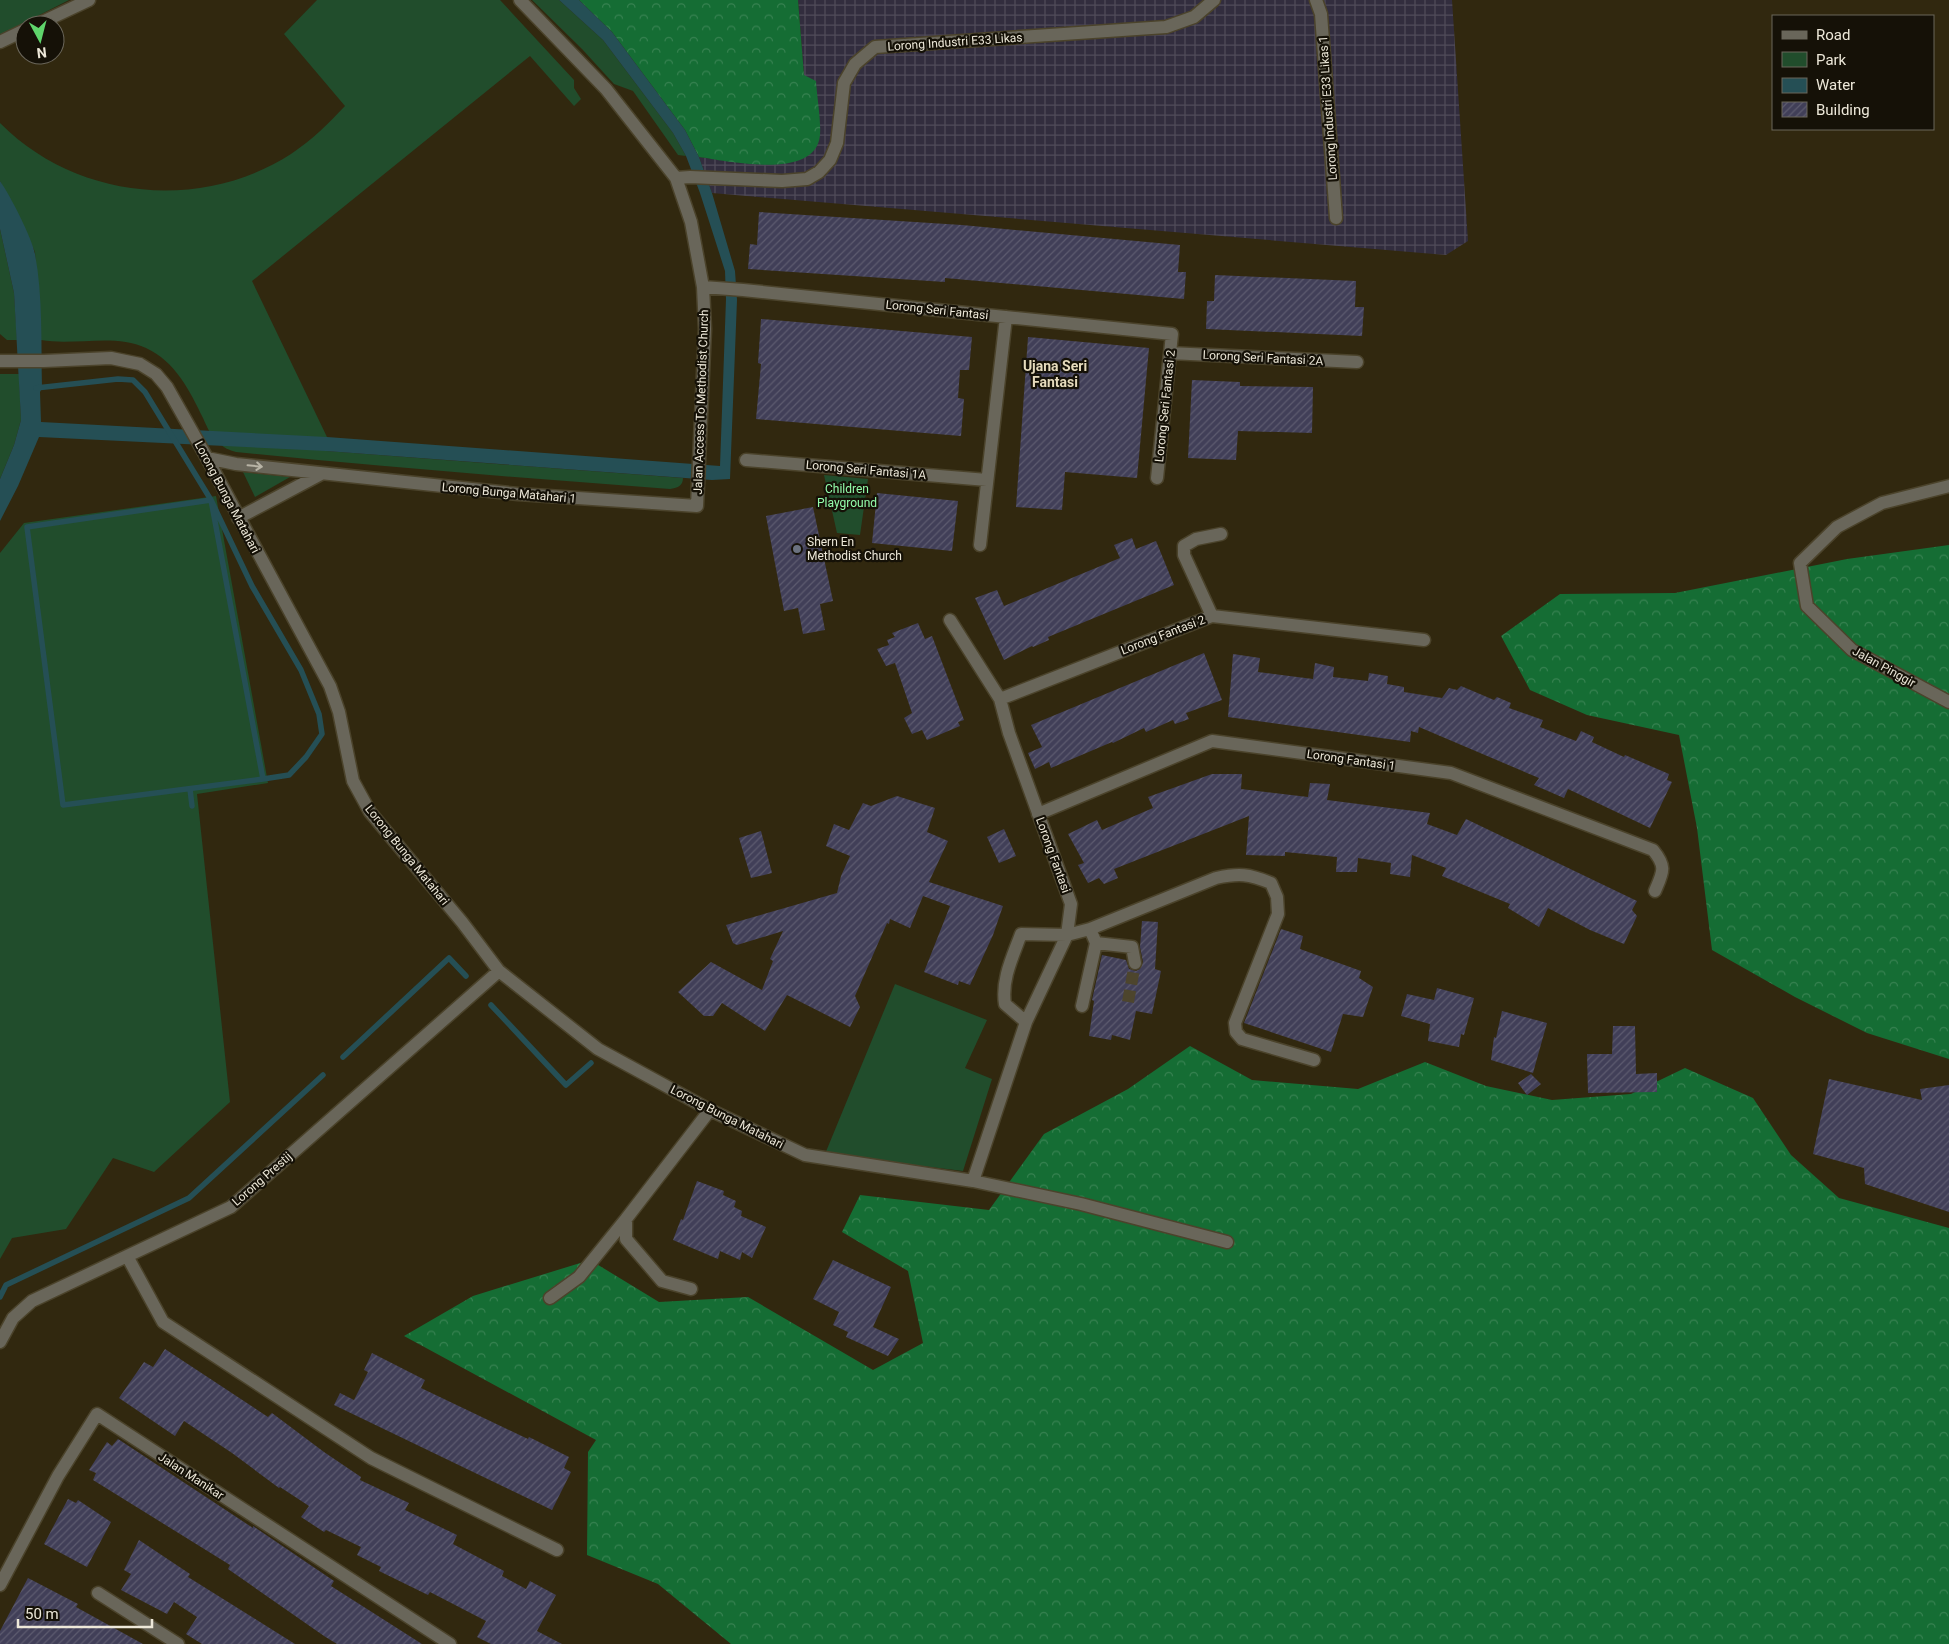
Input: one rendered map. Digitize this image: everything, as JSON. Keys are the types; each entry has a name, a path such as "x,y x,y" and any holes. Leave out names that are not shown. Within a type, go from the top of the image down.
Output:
{"street":[{"path":"57,15 89,0"},
{"name":"Jalan Access To Methodist Church","path":"520,0 606,88 676,178 691,222 703,287 705,329 697,506"},
{"name":"Lorong Industri E33 Likas","path":"676,178 782,181 807,179 819,172 830,160 837,143 844,83 855,64 875,48 1166,27 1194,17 1214,0"},
{"name":"Lorong Industri E33 Likas 1","path":"1316,0 1321,14 1336,218"},
{"path":"0,42 15,35"},
{"name":"Lorong Seri Fantasi","path":"703,287 722,287 1172,334"},
{"path":"980,545 1006,317"},
{"name":"Lorong Seri Fantasi 2","path":"1157,478 1172,334"},
{"name":"Lorong Seri Fantasi 2A","path":"1170,353 1357,362"},
{"name":"Lorong Bunga Matahari","path":"6,361 111,358 140,364 156,374 167,387 207,458 330,686 339,712 353,781 370,812 462,922 499,971 598,1049 710,1110 805,1155 973,1182 1081,1204 1227,1242"},
{"name":"Lorong Bunga Matahari 1","path":"207,458 236,464 321,474 518,494 697,506"},
{"name":"Lorong Seri Fantasi 1A","path":"746,460 987,480"},
{"path":"238,518 321,474"},
{"name":"Jalan Pinggir","path":"1949,486 1882,502 1837,527 1800,563 1807,606 1852,650 1949,702"},
{"path":"1212,616 1184,556 1184,546 1196,539 1222,534"},
{"name":"Lorong Fantasi 2","path":"1000,699 1212,616 1424,640"},
{"name":"Lorong Fantasi","path":"950,620 1000,699 1009,733 1071,904 1066,935 1026,1022 973,1182"},
{"name":"Lorong Fantasi 1","path":"1038,814 1212,741 1451,773 1653,850 1660,860 1663,871 1654,891"},
{"path":"1026,1022 1005,1004 1003,991 1009,967 1021,934 1066,935 1090,929 1216,878 1233,874 1250,874 1271,883 1277,897 1278,914 1235,1023 1236,1032 1242,1039 1314,1060"},
{"path":"1082,1006 1096,943 1090,929"},
{"path":"1096,943 1132,947 1135,962"},
{"name":"Lorong Prestij","path":"0,1342 13,1318 32,1301 231,1207 499,971"},
{"path":"550,1298 579,1277 710,1110"},
{"path":"626,1219 626,1239 662,1281 691,1289"},
{"path":"127,1256 163,1322 371,1458 557,1550"},
{"name":"Jalan Manikar","path":"0,1585 58,1476 97,1414 450,1644"},
{"path":"98,1592 171,1642"}],"shaded area":[{"path":"798,0 1452,0 1468,241 1446,255 712,193 699,157 744,163 804,76"}],"green space":[{"path":"0,0 69,0 39,15 15,15 15,27 0,35"},
{"path":"317,0 500,0 574,80 574,88 581,99 574,106 530,56 252,281 327,437 327,451 683,478 679,486 670,489 561,481 236,452 225,448 214,438 180,378 165,361 146,348 121,341 108,340 67,342 41,340 35,252 0,181 0,123 31,149 65,168 102,182 140,189 179,190 218,184 256,172 299,149 345,106 284,34"},
{"path":"532,0 559,0 603,40 673,133 686,156 678,155 633,91 614,84 582,49"},
{"path":"579,0 798,0 804,75 816,81 820,135 815,149 803,158 788,163 769,165 699,157 685,130 612,32"},
{"path":"0,229 14,293 17,340 7,340 0,334"},
{"path":"0,374 19,374 21,420 14,445 0,479"},
{"path":"243,472 290,477 255,497"},
{"name":"Children Playground","path":"824,475 868,479 860,535 837,533"},
{"path":"216,496 268,783 197,794 230,1102 154,1172 113,1158 66,1229 12,1238 0,1259 0,553 24,523"},
{"path":"1949,545 1949,1059 1867,1033 1795,997 1712,950 1697,828 1679,735 1587,715 1530,690 1501,636 1560,594 1675,593 1847,559"},
{"path":"895,984 987,1020 965,1068 992,1079 963,1171 825,1154"},
{"path":"1190,1046 1252,1080 1358,1089 1425,1062 1486,1086 1552,1100 1631,1094 1685,1068 1753,1098 1791,1155 1839,1198 1949,1228 1949,1644 731,1644 658,1584 587,1555 588,1452 596,1440 404,1336 473,1296 590,1260 659,1302 748,1297 873,1370 923,1343 908,1271 842,1232 860,1195 989,1210 1044,1134 1128,1089"}],"water":[{"path":"559,0 579,0 612,32 685,130 699,157 712,193 735,271 737,300 730,479 712,480 326,451 39,437 18,486 0,521 0,479 14,445 21,420 14,293 0,229 0,181 30,238 38,270 41,321 41,422 327,437 720,466 726,299 725,271 700,193 686,156 673,133 603,40"}],"building":[{"path":"759,212 962,225 1180,245 1178,272 1186,272 1184,299 945,278 945,282 748,269 750,244 757,245"},
{"path":"1215,275 1356,281 1355,307 1364,307 1362,336 1206,329 1207,301 1214,301"},
{"path":"761,319 972,337 969,370 960,370 958,398 964,399 961,436 756,419 761,364 758,363"},
{"path":"1028,337 1149,348 1137,478 1065,472 1062,510 1016,507"},
{"path":"1192,380 1240,382 1240,386 1313,387 1312,433 1238,431 1236,460 1188,458"},
{"path":"877,493 958,501 952,551 872,543"},
{"name":"Shern En Methodist Church","path":"813,507 833,601 820,604 825,630 803,634 798,608 784,611 766,516"},
{"path":"1132,538 1136,549 1156,541 1174,585 1048,637 1049,640 1004,660 975,598 997,590 1004,606 1120,558 1114,545"},
{"path":"918,623 925,639 932,636 964,720 958,722 960,726 927,740 922,730 912,734 904,718 912,713 895,663 886,666 877,649 889,645 887,640 895,637 892,633"},
{"path":"1204,653 1222,700 1186,713 1189,719 1175,724 1173,720 1146,732 1144,728 1113,743 1051,768 1049,762 1035,769 1028,753 1042,747 1031,725"},
{"path":"1233,654 1260,658 1258,672 1313,679 1315,663 1334,667 1333,677 1368,681 1369,673 1388,676 1387,684 1404,687 1404,692 1442,698 1449,688 1457,690 1461,686 1494,700 1497,697 1511,703 1509,708 1543,720 1540,727 1576,741 1581,731 1594,737 1592,742 1624,757 1625,755 1669,774 1667,780 1672,782 1650,828 1568,789 1564,798 1534,785 1539,778 1419,727 1418,733 1411,731 1410,742 1228,717"},
{"path":"1212,774 1242,774 1241,789 1308,797 1310,783 1330,784 1327,800 1430,813 1427,824 1457,835 1466,819 1637,901 1632,910 1637,916 1624,944 1590,930 1548,908 1539,927 1508,908 1510,904 1442,876 1446,868 1412,855 1410,877 1390,874 1391,863 1358,858 1357,872 1336,872 1337,857 1285,852 1285,856 1246,855 1249,816 1114,869 1118,878 1104,884 1099,878 1088,883 1078,865 1084,863 1068,834 1097,820 1102,830 1153,808 1148,797"},
{"path":"897,796 935,808 927,832 948,841 929,882 1003,906 993,935 970,985 959,981 958,985 924,972 950,906 923,896 910,928 890,919 889,924 887,923 855,996 860,1007 850,1027 787,995 765,1031 722,1003 713,1016 704,1016 678,992 711,962 762,990 773,961 770,959 783,931 737,945 733,943 726,925 837,893 841,876 850,856 826,846 834,824 849,830 863,803 871,806"},
{"path":"1004,829 1016,856 999,863 987,837"},
{"path":"761,831 772,873 751,878 739,838"},
{"path":"1142,921 1158,922 1155,969 1161,971 1152,1014 1136,1011 1130,1040 1112,1035 1111,1040 1089,1036 1094,1001 1092,1000 1102,955 1126,960 1129,969 1136,971 1140,969 1143,962 1140,947"},
{"path":"1281,929 1303,936 1300,949 1361,971 1359,978 1373,987 1363,1017 1343,1014 1331,1052 1244,1023"},
{"path":"1437,988 1474,998 1464,1035 1461,1034 1459,1047 1428,1041 1430,1024 1401,1016 1407,994 1434,1000"},
{"path":"1502,1011 1547,1023 1533,1073 1491,1060 1494,1037 1496,1038"},
{"path":"1613,1026 1635,1026 1636,1074 1657,1073 1657,1092 1588,1093 1587,1054 1612,1054"},
{"path":"1531,1074 1541,1084 1527,1095 1518,1083"},
{"path":"1829,1079 1922,1100 1920,1089 1949,1085 1949,1212 1865,1184 1864,1168 1813,1154"},
{"path":"697,1181 724,1191 723,1195 736,1201 734,1207 742,1211 741,1216 766,1227 752,1258 742,1252 740,1260 720,1251 718,1259 673,1240 681,1219 683,1220"},
{"path":"833,1260 891,1287 873,1327 899,1339 888,1356 846,1337 848,1332 833,1325 839,1312 813,1299"},
{"path":"165,1349 268,1417 272,1413 361,1477 360,1480 409,1503 405,1510 457,1535 453,1544 504,1571 502,1576 526,1589 530,1581 556,1595 537,1631 562,1644 491,1644 477,1637 486,1621 430,1592 428,1595 379,1571 381,1567 357,1555 361,1547 326,1530 324,1532 301,1517 309,1506 279,1488 232,1453 184,1421 175,1436 119,1398 144,1362 153,1367"},
{"path":"372,1353 425,1380 421,1388 569,1457 564,1468 571,1472 552,1510 334,1405 340,1393 354,1400 368,1372 364,1370"},
{"path":"118,1439 253,1528 253,1526 334,1581 331,1586 422,1644 337,1644 324,1636 228,1569 230,1565 93,1480 96,1473 89,1470 107,1442 112,1446"},
{"path":"68,1499 76,1503 78,1500 111,1522 87,1567 44,1544"},
{"path":"139,1540 190,1574 188,1577 295,1644 202,1644 186,1634 197,1617 174,1602 167,1614 121,1590 131,1574 124,1570"},
{"path":"28,1578 78,1604 76,1607 143,1644 0,1644 0,1631"}],"waterway":[{"path":"36,388 118,379 133,380 145,392 211,500 252,586 301,670 319,714 322,734 306,757 289,775 263,779"},
{"path":"211,500 263,779 63,805 27,527 211,500"},
{"path":"190,789 192,806"},
{"path":"343,1057 449,958 466,976"},
{"path":"491,1005 566,1085 591,1063"},
{"path":"0,1297 6,1285 189,1198 323,1075"}],"tunnel":[{"path":"1128,1002 1135,963"}],"place":[{"name":"Shern En Methodist Church","path":"797,549"}],"district":[{"name":"Ujana Seri Fantasi","path":"1055,374"}]}
